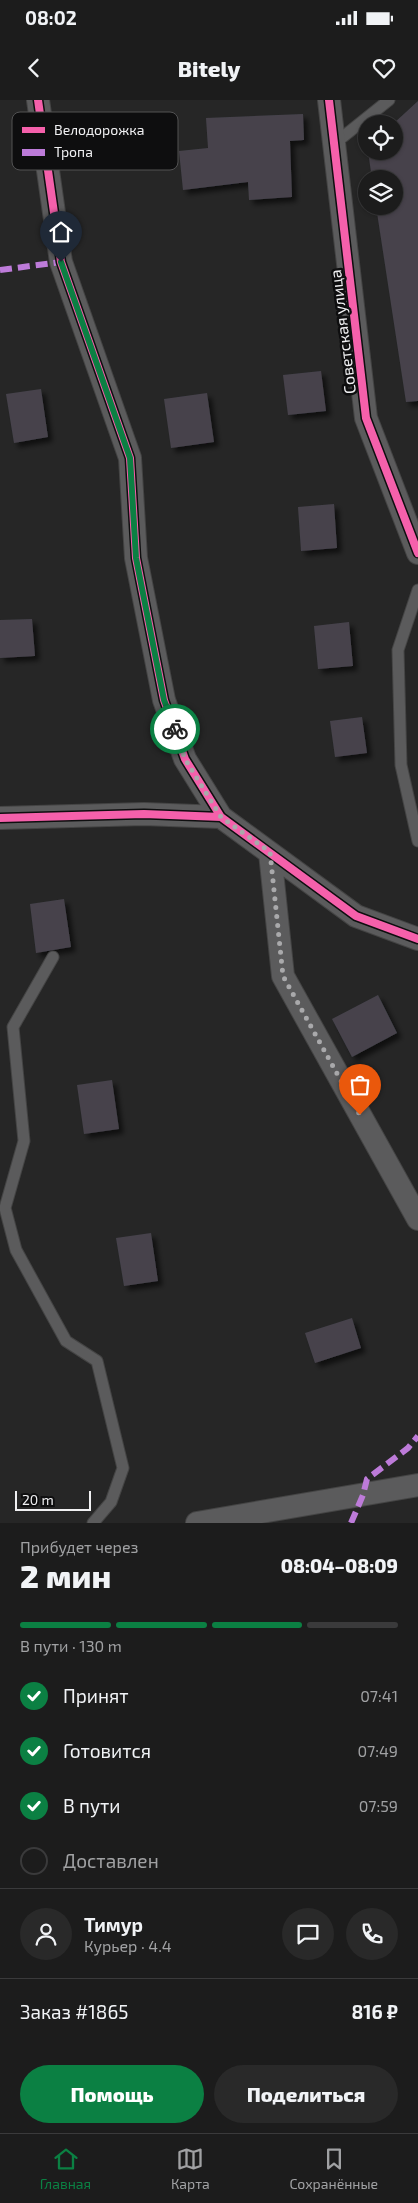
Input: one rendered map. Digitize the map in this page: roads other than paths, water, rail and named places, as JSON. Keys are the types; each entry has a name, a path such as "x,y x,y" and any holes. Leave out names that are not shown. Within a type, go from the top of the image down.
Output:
{"street":[{"name":"Советская улица","path":"328,100 366,418 418,553"},
{"path":"48,170 61,262 130,458 136,558 164,700 185,759 221,817 356,916 418,939"},
{"path":"0,818 144,814 221,817"},
{"path":"270,852 283,976 418,1220"},
{"path":"197,1523 418,1485"}],"lane":[{"path":"334,144 389,100"},
{"path":"418,590 398,650 401,765 418,841"},
{"path":"54,957 14,1027 24,1141 5,1208 16,1250 66,1341 97,1361 123,1468 111,1502 93,1523"}]}
